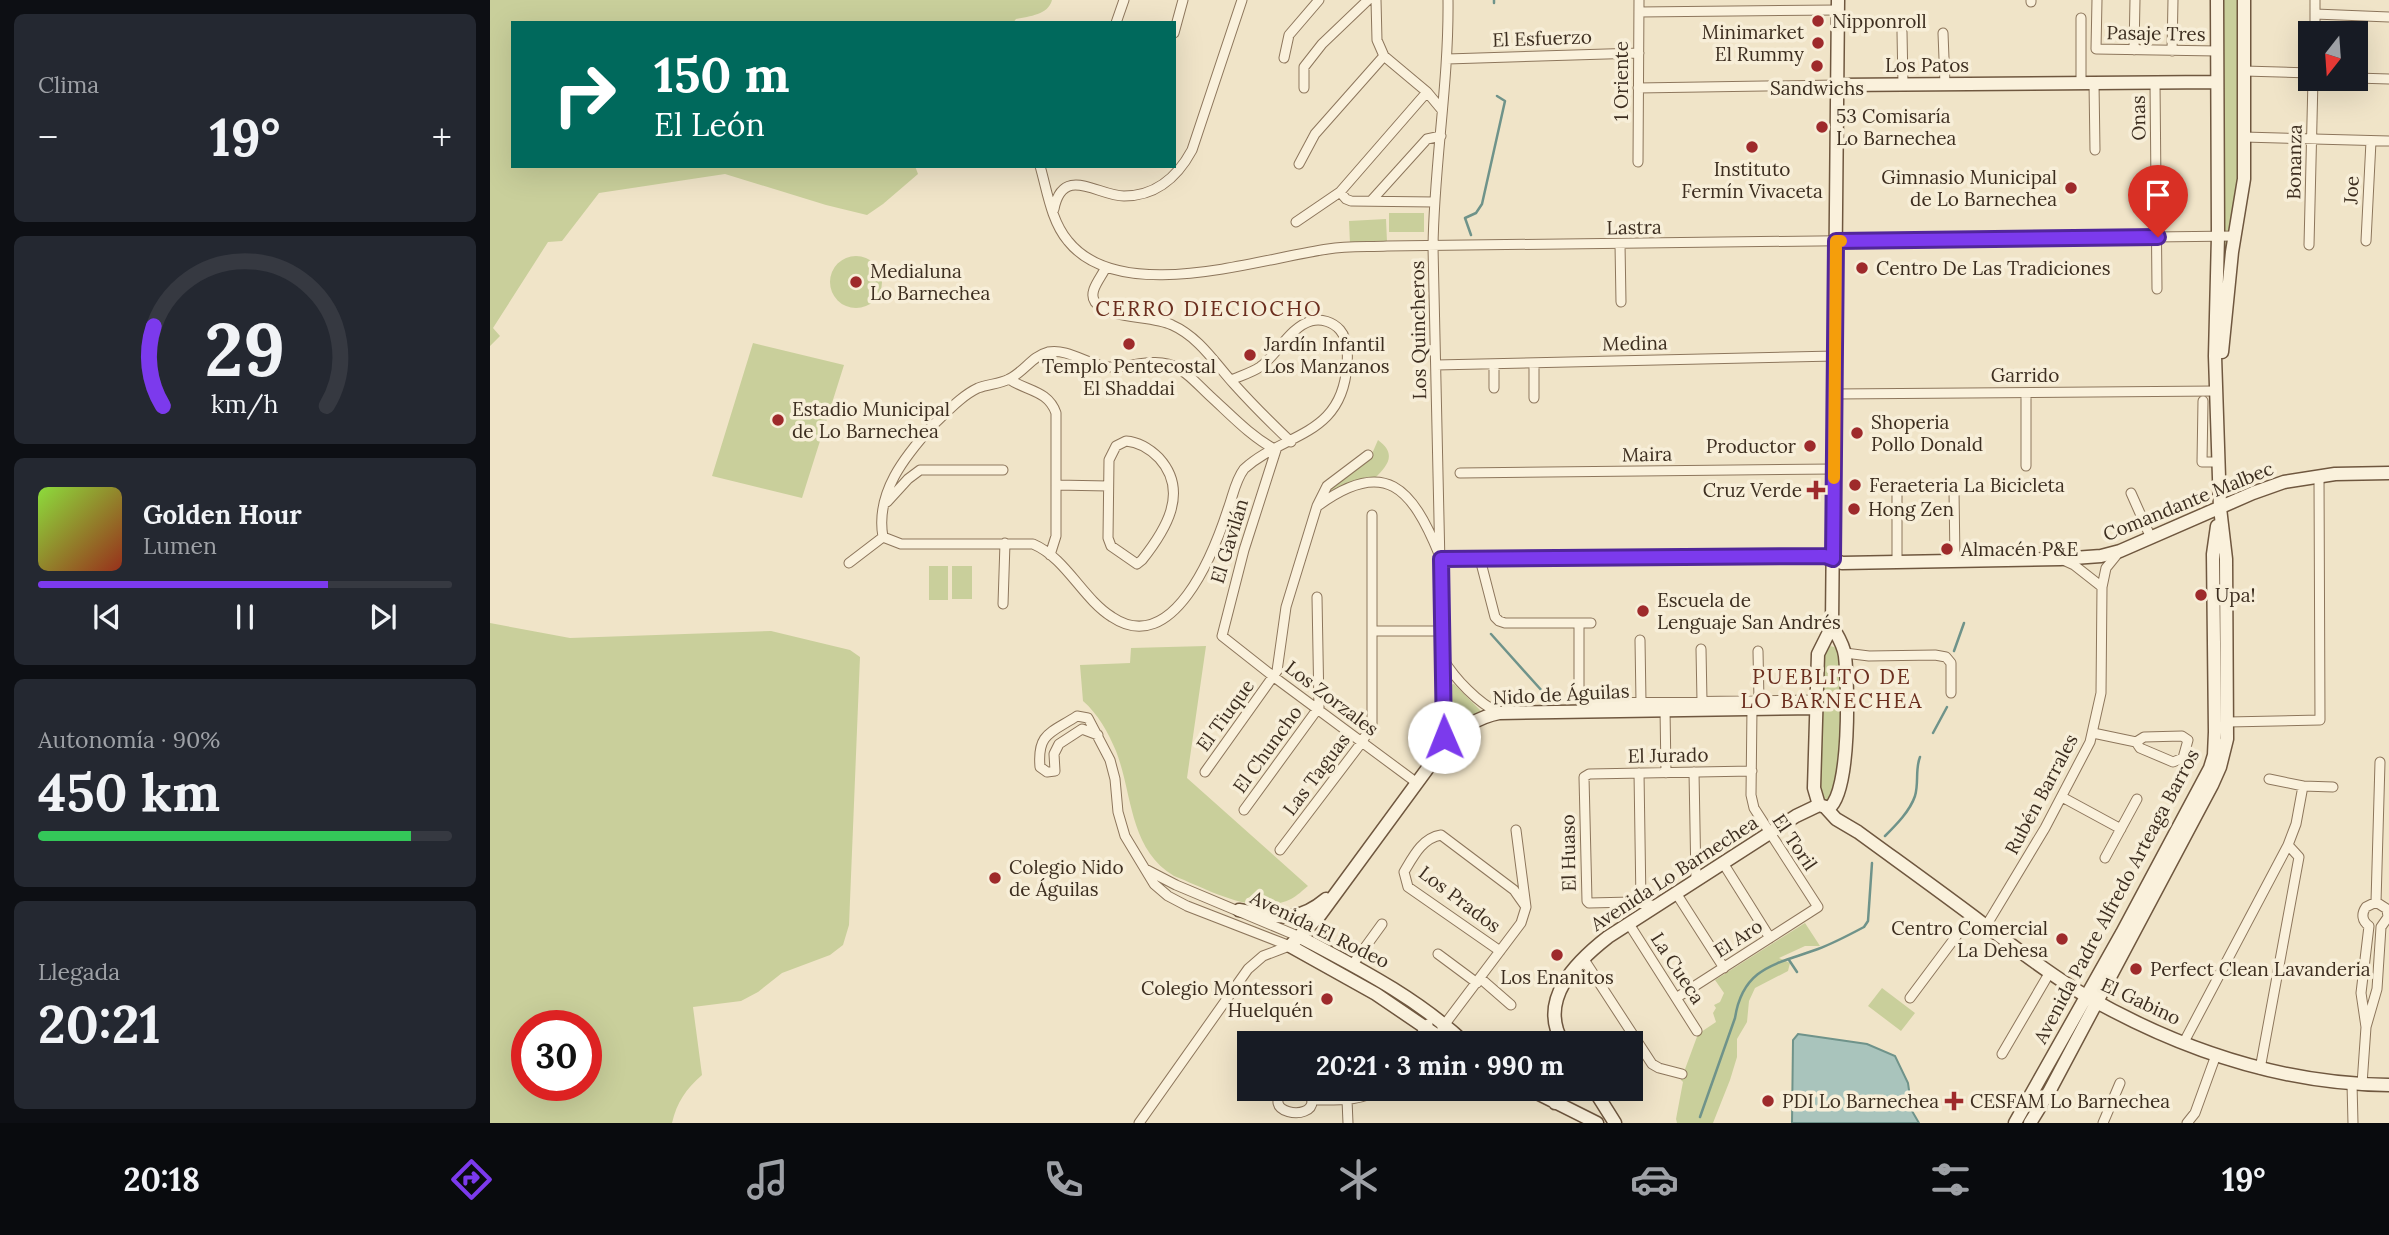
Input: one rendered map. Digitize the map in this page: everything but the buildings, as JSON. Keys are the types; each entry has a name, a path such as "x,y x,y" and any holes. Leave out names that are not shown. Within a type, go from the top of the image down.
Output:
{"main road":[{"name":"Avenida Padre Alfredo Arteaga Barros","path":"2015,1123 2092,999 2212,785 2224,754 2228,722 2226,559 2220,508 2216,387 2217,0"},
{"name":"Avenida Padre Alfredo Arteaga Barros","path":"2216,387 2243,189 2245,0"},
{"path":"1832,626 1819,648 1811,704 1814,788 1826,806 1841,789 1845,764 1843,650 1832,626 1838,5"},
{"name":"Los Patos","path":"1837,85 2217,82"},
{"name":"Comandante Malbec","path":"1833,559 1842,563 2101,556 2120,551 2267,487 2319,475 2389,472"},
{"name":"Avenida Padre Alfredo Arteaga Barros","path":"2030,1123 2049,1092 2092,999 2210,768 2214,755 2216,683 2213,554 2220,508"},
{"path":"1819,648 1829,642 1835,642 1843,650"},
{"name":"Nido de Águilas","path":"1295,941 1314,923 1444,746 1472,723 1499,713 1811,704"},
{"name":"Avenida Lo Barnechea","path":"1796,816 1814,788"},
{"name":"El Gabino","path":"1826,806 1836,818 2050,972 2092,999 2184,1042 2260,1069 2308,1079 2389,1085"},
{"name":"Avenida Lo Barnechea","path":"1559,1031 1555,1020 1557,997 1569,974 1583,958 1629,924 1796,816 1826,806"},
{"path":"1239,910 1288,919 1314,909 1342,885"},
{"name":"Avenida El Rodeo","path":"1295,941 1353,964 1382,980 1434,1015 1436,1029"},
{"name":"Avenida El Rodeo","path":"1295,941 1376,994 1440,1031"},
{"path":"1551,1101 1597,1123"},
{"path":"1601,1101 1615,1123"}],"street":[{"path":"1117,21 1124,0"},
{"path":"1176,26 1183,0"},
{"path":"1053,211 1061,192 1072,185 1084,185 1118,195 1135,195 1148,192 1180,172 1192,150 1242,0"},
{"path":"1284,58 1289,35 1319,0"},
{"path":"1352,0 1358,8"},
{"path":"1304,88 1304,66 1322,44 1368,0"},
{"path":"1376,0 1377,40 1384,56 1427,92 1442,110"},
{"name":"Los Quincheros","path":"1444,746 1433,247 1434,202 1447,58 1448,0"},
{"name":"1 Oriente","path":"1638,162 1639,0"},
{"name":"Pasaje Tres","path":"2097,0 2096,50 2217,51"},
{"path":"2134,50 2135,0"},
{"path":"2172,51 2173,0"},
{"path":"2315,0 2315,21"},
{"path":"1639,12 1838,5"},
{"path":"2315,15 2389,17"},
{"path":"2081,18 2095,150"},
{"path":"1902,32 1903,85"},
{"path":"1943,33 1945,84"},
{"name":"El Esfuerzo","path":"1447,58 1639,53"},
{"path":"1299,164 1315,134 1384,56"},
{"path":"2244,71 2298,73"},
{"path":"2368,78 2389,79"},
{"name":"Onas","path":"2155,83 2157,289"},
{"name":"Los Patos","path":"1639,89 1837,85"},
{"name":"Bonanza","path":"2309,245 2314,91"},
{"path":"1296,222 1340,192 1427,92"},
{"path":"1371,201 1427,139 1441,136"},
{"path":"2245,137 2389,141"},
{"name":"Joe","path":"2366,241 2371,141"},
{"path":"1041,168 1060,230 1083,256 1105,269 1092,290 1100,307 1173,325 1210,354 1261,414 1291,442"},
{"path":"1340,192 1351,201 1434,202"},
{"name":"Lastra","path":"1105,269 1125,273 1202,272 1329,248 2235,236"},
{"path":"1620,244 1621,302"},
{"path":"883,537 901,544 1033,544 1050,555 1094,602 1113,618 1142,626 1160,621 1175,610 1201,574 1241,473 1255,461 1315,427 1334,406 1343,387 1347,365 1346,341 1337,326 1321,320 1312,321 1301,325 1260,367 1231,380"},
{"path":"883,537 881,525 889,487 906,454 957,402 979,388 1009,379 1036,357 1050,352 1062,352 1096,365 1110,367 1165,363 1181,369 1249,432 1276,450"},
{"name":"Medina","path":"1436,365 1835,356"},
{"path":"1534,363 1534,398"},
{"path":"1494,364 1494,388"},
{"path":"1009,379 1045,396 1057,417 1056,536 1050,555"},
{"name":"Garrido","path":"1835,394 2025,393 2216,387"},
{"path":"2025,393 2026,466"},
{"path":"2203,401 2202,462 2218,462"},
{"path":"1126,441 1140,444 1149,450 1159,458 1170,474 1174,494 1171,513 1162,535 1138,563 1132,562 1108,542 1108,486 1110,454 1116,446 1126,441"},
{"name":"El Gavilán","path":"1226,641 1222,632 1227,610 1276,450"},
{"path":"1274,677 1278,668 1286,607 1317,506 1327,486 1368,455"},
{"name":"Maira","path":"1460,473 1834,469"},
{"path":"884,506 908,479 920,471 1003,470"},
{"path":"2228,722 2320,720 2319,475"},
{"path":"1317,506 1342,490 1366,481 1403,491 1419,512 1441,559 1825,556 1833,559"},
{"path":"1056,485 1108,486"},
{"path":"1896,489 1897,562"},
{"path":"1954,490 1955,561"},
{"path":"2131,493 2151,538"},
{"name":"Las Taguas","path":"1280,850 1370,728 1372,515"},
{"path":"849,562 883,537"},
{"path":"1003,604 1004,543"},
{"name":"Rubén Barrales","path":"1986,926 2062,797 2093,733 2101,693 2102,587 2106,568 2120,551"},
{"path":"1480,559 1495,617 1499,621 1591,623"},
{"path":"2060,559 2074,565 2102,587"},
{"path":"1317,597 1318,710"},
{"path":"1579,623 1580,702 1702,701 1760,704"},
{"path":"1372,631 1443,631"},
{"path":"1640,640 1642,702"},
{"name":"Los Zorzales","path":"1226,641 1417,783"},
{"path":"1701,649 1702,701"},
{"path":"1843,650 1869,656 1946,657 1951,663 1951,693"},
{"name":"El Toril","path":"1758,651 1760,704 1752,771 1754,808 1818,907"},
{"path":"1443,659 1452,672 1485,704 1499,713"},
{"name":"El Tiuque","path":"1205,772 1274,677"},
{"path":"1665,709 1666,773"},
{"name":"El Chuncho","path":"1244,810 1318,710"},
{"path":"1077,716 1088,719 1098,735 1082,729 1059,744 1054,754 1055,771 1044,771 1040,767 1041,742 1077,716"},
{"path":"2093,733 2136,742 2144,737 2182,736 2188,740 2183,758 2176,762 2140,748 2136,742"},
{"name":"Avenida El Rodeo","path":"1098,735 1113,769 1121,824 1131,847 1154,884 1168,896 1187,906 1243,927 1295,941"},
{"path":"2376,902 2380,762"},
{"name":"El Jurado","path":"1585,775 1752,771"},
{"path":"1693,772 1696,881"},
{"path":"1639,773 1641,903"},
{"name":"El Huaso","path":"1585,775 1587,901 1657,906"},
{"path":"2269,779 2303,786 2333,787"},
{"path":"2184,1042 2288,845 2296,824 2303,786"},
{"path":"2062,797 2121,829"},
{"path":"2105,858 2137,799"},
{"name":"Los Prados","path":"1433,1031 1478,981 1521,923 1526,907 1516,830"},
{"name":"Los Prados","path":"1500,951 1408,887 1404,872 1423,844 1431,837 1441,835 1514,890 1526,907"},
{"path":"2260,1069 2299,857 2288,845"},
{"path":"1723,863 1770,939"},
{"name":"Avenida El Rodeo","path":"1146,870 1239,910 1295,941"},
{"path":"1168,896 1176,885"},
{"path":"1676,893 1724,968"},
{"path":"2353,1123 2367,1027 2377,989 2381,927 2387,921 2388,913 2384,905 2376,902 2366,907 2364,921 2369,926 2381,927"},
{"name":"El Aro","path":"1676,998 1818,907"},
{"path":"1910,998 1972,915"},
{"path":"1353,964 1382,924"},
{"name":"La Cueca","path":"1629,924 1697,1031"},
{"path":"2367,1027 2361,993 2369,926"},
{"path":"1243,927 1260,937 1270,952"},
{"path":"1139,1123 1248,969 1270,952 1295,941"},
{"path":"1438,954 1511,1005"},
{"path":"1583,958 1652,1064 1682,1074"},
{"path":"2001,1054 2050,972"},
{"path":"2187,1123 2195,1113 2216,1055"},
{"path":"2103,1123 2120,1083"},
{"path":"1279,1101 1280,1111 1288,1119 1298,1120 1308,1115 1312,1101"},
{"path":"1346,1101 1348,1123"}],"green space":[{"path":"490,0 1052,0 1043,12 1014,21 511,21 511,168 916,168 918,174 867,215 725,174 599,193 562,241 548,242 493,328 500,336 490,346"},
{"path":"2222,0 2240,0 2239,201 2224,300 2221,194"},
{"path":"1389,213 1424,213 1424,232 1389,232"},
{"path":"1386,219 1387,242 1350,244 1349,221"},
{"name":"Medialuna Lo Barnechea","path":"856,256 866,258 874,264 880,272 880,292 874,300 866,306 856,308 846,306 838,300 832,292 830,282 832,272 838,264 846,258"},
{"name":"Estadio Municipal de Lo Barnechea","path":"753,343 844,365 802,498 712,476"},
{"path":"1378,440 1389,455 1387,464 1380,473 1375,478 1366,477 1328,494 1331,488 1371,456"},
{"path":"929,566 948,566 948,600 929,600"},
{"path":"952,566 972,566 972,599 952,599"},
{"path":"490,623 570,638 771,631 850,650 860,657 849,925 843,945 830,955 782,973 758,992 741,1001 693,1007 702,1075 683,1096 672,1123 490,1123"},
{"path":"1206,646 1187,778 1308,886 1293,898 1277,904 1262,905 1231,899 1174,876 1159,865 1140,836 1113,744 1098,718 1083,701 1080,665 1130,663 1131,648"},
{"path":"1830,646 1838,648 1842,654 1841,765 1831,799 1824,803 1817,790 1823,655 1825,649"},
{"path":"1454,684 1483,713 1450,729 1450,685"},
{"path":"1805,923 1820,946 1805,946 1779,958 1790,963 1788,971 1755,988 1749,1001 1747,1022 1737,1039 1737,1057 1730,1080 1713,1123 1677,1123 1683,1082 1681,1080 1698,1034 1716,1022 1714,1005 1720,1002 1724,993 1715,980"},
{"path":"1882,988 1915,1013 1901,1031 1868,1006"}],"water":[{"path":"1798,1034 1867,1044 1895,1056 1908,1083 1912,1111 1919,1123 1792,1123 1793,1040"}],"waterway":[{"path":"1471,235 1465,218 1476,213 1482,204 1505,101 1497,96"},
{"path":"1954,651 1964,623"},
{"path":"1491,634 1552,702"},
{"path":"1933,733 1947,707"},
{"path":"1885,836 1913,802 1920,757"},
{"path":"1700,1117 1746,987 1764,970 1830,944 1864,927 1868,921 1872,863"},
{"path":"1789,960 1797,972"}],"slow traffic":[{"path":"1834,478 1836,241 1841,241"}],"place":[{"name":"Nipponroll","path":"1818,21"},
{"name":"Minimarket El Rummy","path":"1818,43"},
{"name":"Sandwichs","path":"1817,66"},
{"name":"53 Comisaría Lo Barnechea","path":"1822,127"},
{"name":"Instituto Fermín Vivaceta","path":"1752,147"},
{"name":"Gimnasio Municipal de Lo Barnechea","path":"2071,188"},
{"name":"Centro De Las Tradiciones","path":"1862,268"},
{"name":"Medialuna Lo Barnechea","path":"856,282"},
{"name":"Templo Pentecostal El Shaddai","path":"1129,344"},
{"name":"Jardín Infantil Los Manzanos","path":"1250,355"},
{"name":"Estadio Municipal de Lo Barnechea","path":"778,420"},
{"name":"Shoperia Pollo Donald","path":"1857,433"},
{"name":"Productor","path":"1810,446"},
{"name":"Feraeteria La Bicicleta","path":"1855,485"},
{"name":"Cruz Verde","path":"1816,490"},
{"name":"Hong Zen","path":"1854,509"},
{"name":"Almacén P&E","path":"1947,549"},
{"name":"Upa!","path":"2201,595"},
{"name":"Escuela de Lenguaje San Andrés","path":"1643,611"},
{"name":"Colegio Nido de Águilas","path":"995,878"},
{"name":"Centro Comercial La Dehesa","path":"2062,939"},
{"name":"Los Enanitos","path":"1557,955"},
{"name":"Perfect Clean Lavanderia","path":"2136,969"},
{"name":"Colegio Montessori Huelquén","path":"1327,999"},
{"name":"PDI Lo Barnechea","path":"1768,1101"},
{"name":"CESFAM Lo Barnechea","path":"1954,1101"}],"district":[{"name":"CERRO DIECIOCHO","path":"1209,308"},
{"name":"PUEBLITO DE LO BARNECHEA","path":"1832,688"}],"route":[{"path":"1444,737 1441,559 1825,556 1833,559 1836,241 2158,237"}]}
